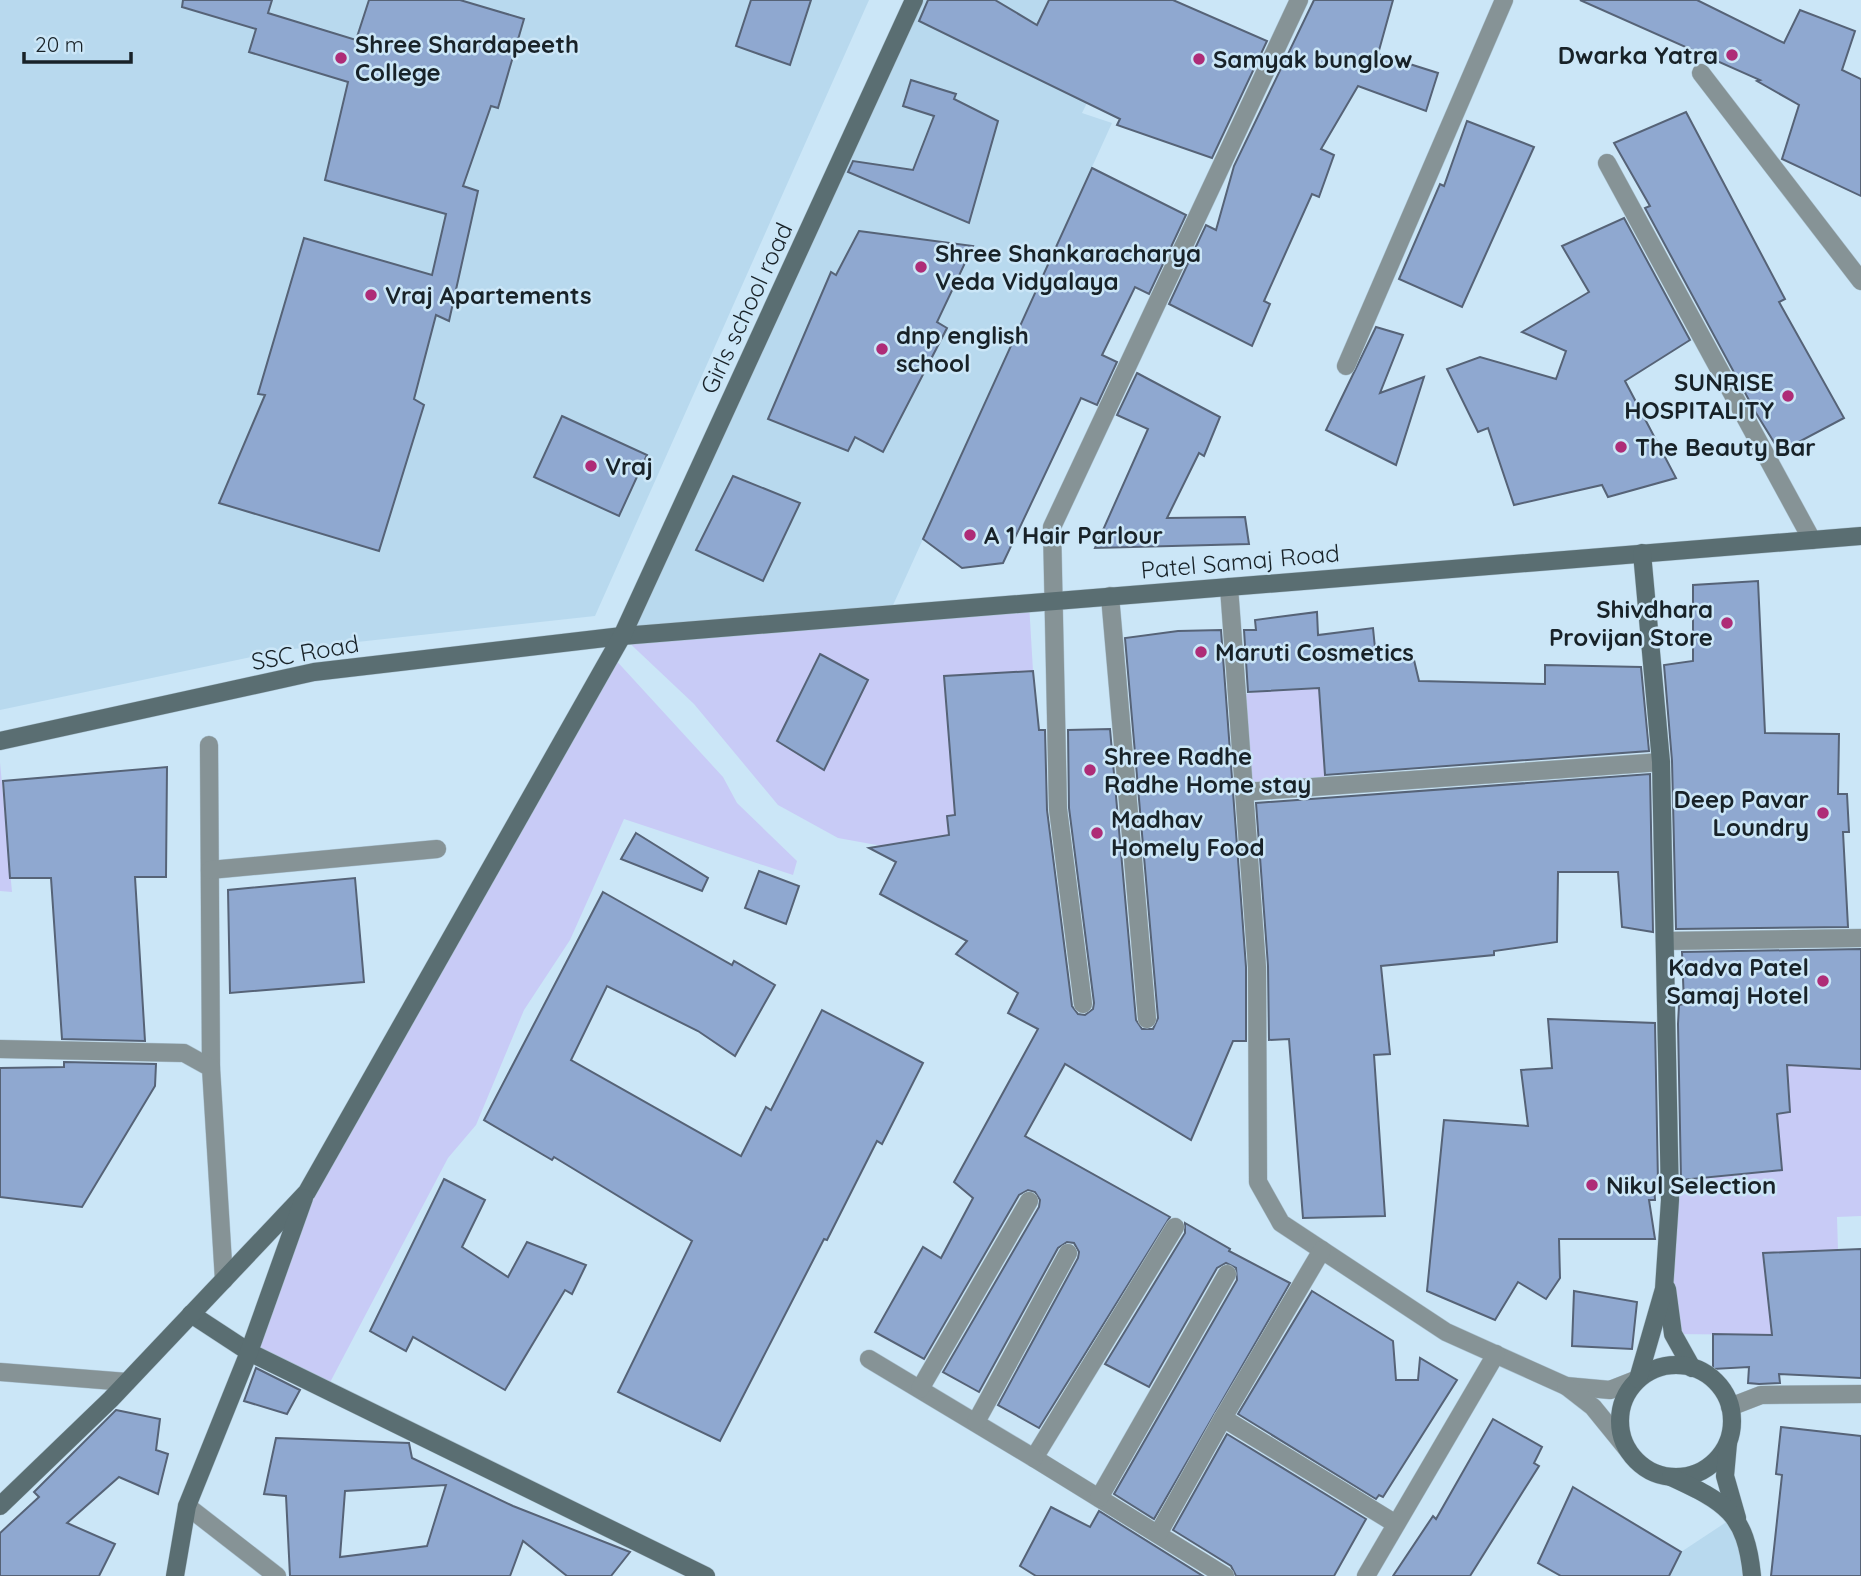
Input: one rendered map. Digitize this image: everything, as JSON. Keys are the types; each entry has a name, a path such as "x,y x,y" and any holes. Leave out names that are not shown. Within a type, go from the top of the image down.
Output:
{"street":[{"name":"Girls school road","path":"307,1192 622,636 914,0"},
{"path":"1083,1004 1058,809 1052,527 1299,0"},
{"path":"1346,366 1504,0"},
{"path":"1701,73 1861,281"},
{"path":"1606,163 1812,540"},
{"name":"Patel Samaj Road","path":"622,636 1861,536"},
{"path":"1861,536 1861,545"},
{"path":"1628,1450 1621,1432 1620,1413 1626,1394 1638,1379 1664,1289 1670,1200 1661,762 1642,553"},
{"path":"1229,587 1256,967 1258,1182 1280,1223 1446,1332 1566,1385 1593,1407 1639,1463 1717,1498 1738,1522"},
{"path":"1110,596 1147,1019"},
{"name":"SSC Road","path":"0,741 314,672 622,636"},
{"path":"209,745 211,1068 224,1280"},
{"path":"1244,792 1661,762"},
{"path":"209,870 437,849"},
{"path":"1665,941 1861,938"},
{"path":"0,1049 184,1053 211,1068"},
{"path":"0,1506 127,1382 307,1192"},
{"path":"175,1576 187,1506 249,1352 307,1192"},
{"path":"920,1389 1029,1201"},
{"path":"1034,1458 1175,1227"},
{"path":"1158,1534 1322,1250"},
{"path":"976,1422 1068,1253"},
{"path":"1666,1264 1673,1334 1692,1368"},
{"path":"1099,1498 1227,1274"},
{"path":"191,1314 249,1352 706,1576"},
{"path":"1366,1576 1496,1354"},
{"path":"869,1359 1224,1576"},
{"path":"1566,1385 1610,1390 1638,1379 1654,1369 1673,1365 1692,1368 1709,1376 1723,1391 1730,1407 1732,1424 1725,1476 1749,1549 1752,1576"},
{"path":"0,1373 127,1382"},
{"path":"1730,1407 1761,1395 1861,1394"},
{"path":"1223,1418 1396,1524"},
{"path":"1671,1477 1690,1475 1706,1469 1719,1457 1728,1441"},
{"path":"187,1506 277,1576"}],"shaded area":[{"path":"0,0 869,0 595,616 284,650 0,710"},
{"name":"dnp english school","path":"914,0 1138,0 1082,113 1112,123 889,614 622,636"},
{"path":"1029,603 1033,671 944,676 951,763 1042,759 1043,809 948,816 949,835 882,846 838,838 778,805 694,704 622,636"},
{"path":"612,656 723,777 737,803 797,861 793,875 624,819 570,940 524,1010 476,1125 448,1158 326,1390 249,1352 307,1192"},
{"path":"1319,688 1326,786 1244,792 1237,696 1261,691"},
{"path":"0,762 12,892 0,891"},
{"path":"1787,1065 1861,1069 1861,1216 1837,1217 1838,1250 1763,1253 1772,1335 1673,1334 1670,1181 1781,1170 1777,1114 1790,1112"},
{"path":"1734,1517 1751,1576 1669,1576 1681,1552"}],"building":[{"name":"Vraj Apartements","path":"183,0 272,0 268,13 356,40 369,0 460,0 524,19 498,108 491,106 463,186 478,191 449,321 436,315 414,399 424,405 379,551 219,503 265,395 258,394 304,238 432,275 446,214 325,180 348,82 249,52 256,29 182,7"},
{"path":"751,0 811,0 790,65 736,46"},
{"path":"928,0 995,0 1037,25 1049,0 1173,0 1267,41 1212,158 1117,125 1120,119 919,21"},
{"path":"1314,0 1393,0 1378,54 1438,73 1426,111 1358,86 1321,149 1334,155 1319,197 1312,194 1264,301 1270,304 1252,346 1169,304 1206,225 1216,230 1234,166"},
{"path":"1580,0 1697,0 1784,43 1800,10 1855,31 1842,70 1861,79 1861,196 1782,159 1799,105 1757,81 1760,80"},
{"path":"911,80 956,94 954,99 998,121 969,223 848,172 853,161 913,170 934,116 903,106"},
{"path":"1686,112 1785,299 1779,302 1844,418 1780,452 1756,413 1645,208 1650,206 1614,143"},
{"path":"1467,121 1534,147 1462,307 1399,279 1440,184 1444,186"},
{"path":"1092,168 1186,215 1149,294 1135,287 1102,355 1117,362 1097,405 1081,398 1003,563 962,568 923,539"},
{"path":"1624,218 1690,340 1625,381 1676,478 1608,497 1602,485 1514,505 1488,428 1478,432 1447,369 1480,357 1556,379 1566,351 1522,332 1589,292 1562,246"},
{"name":"Shree Shankaracharya Veda Vidyalaya","path":"859,231 973,246 937,322 947,328 883,452 855,437 848,451 768,419 831,272 836,275"},
{"path":"1376,327 1403,335 1380,393 1424,377 1396,465 1326,430"},
{"path":"1137,373 1220,417 1204,456 1199,453 1167,518 1245,517 1249,544 1095,548 1148,429 1117,415"},
{"name":"Vraj","path":"562,416 647,455 619,516 534,477"},
{"path":"733,476 800,503 763,581 696,550"},
{"path":"1758,581 1765,733 1839,734 1838,794 1847,794 1849,832 1843,832 1848,927 1676,929 1672,761 1664,665 1693,661 1693,585"},
{"path":"1317,612 1318,635 1373,628 1376,658 1414,660 1419,681 1545,684 1545,665 1641,667 1649,751 1325,775 1319,688 1248,692 1244,630 1256,630 1255,620"},
{"path":"1221,630 1246,967 1246,1041 1233,1041 1191,1140 1065,1064 1025,1136 1170,1217 1039,1428 998,1405 1078,1258 1079,1252 1074,1243 1067,1242 1058,1248 979,1392 943,1372 1039,1207 1040,1200 1035,1192 1028,1190 1019,1195 924,1359 875,1332 923,1247 941,1258 973,1198 954,1182 1038,1029 1008,1013 1018,993 956,954 967,941 880,894 896,862 869,848 949,835 947,816 955,815 944,676 1033,671 1039,730 1045,730 1047,810 1072,1006 1078,1014 1085,1015 1093,1009 1094,1003 1069,808 1068,730 1110,729 1136,1020 1142,1029 1153,1029 1158,1018 1125,638 1178,631"},
{"path":"820,654 868,680 824,770 777,741"},
{"path":"167,767 166,877 135,877 145,1041 62,1039 51,878 10,878 3,781"},
{"path":"1650,774 1653,932 1622,927 1618,872 1558,872 1557,942 1494,951 1494,955 1381,966 1390,1054 1374,1055 1385,1216 1303,1218 1289,1039 1269,1040 1268,966 1256,803"},
{"path":"636,833 708,878 702,891 621,859"},
{"path":"759,871 799,886 786,924 745,908"},
{"path":"355,878 364,982 230,993 228,890"},
{"path":"603,892 732,965 734,961 775,985 735,1056 698,1031 607,986 571,1060 741,1156 766,1107 771,1110 822,1010 923,1063 882,1144 877,1141 827,1240 824,1239 720,1441 618,1392 692,1241 554,1157 552,1160 484,1120"},
{"path":"1861,949 1861,1069 1787,1065 1790,1112 1777,1114 1782,1170 1681,1180 1678,1024 1679,1005 1684,1004 1682,952"},
{"path":"1548,1019 1655,1023 1658,1183 1654,1183 1655,1200 1649,1200 1655,1239 1559,1239 1560,1278 1546,1299 1518,1282 1495,1320 1427,1291 1444,1120 1528,1126 1521,1070 1552,1068"},
{"path":"64,1062 156,1064 155,1086 82,1207 0,1197 0,1068 64,1067"},
{"path":"444,1179 485,1200 462,1247 508,1277 527,1242 586,1265 572,1294 565,1290 505,1390 413,1337 406,1351 370,1331"},
{"path":"1185,1223 1230,1249 1229,1251 1290,1283 1154,1519 1114,1494 1237,1280 1236,1268 1226,1263 1217,1268 1149,1387 1105,1364 1185,1233"},
{"path":"1861,1249 1861,1378 1779,1374 1780,1383 1759,1384 1748,1383 1749,1367 1713,1369 1713,1334 1772,1335 1763,1253"},
{"path":"1312,1291 1393,1341 1396,1380 1418,1380 1420,1358 1457,1380 1383,1497 1379,1495 1376,1499 1238,1414"},
{"path":"1574,1291 1637,1302 1632,1349 1572,1346"},
{"path":"256,1368 300,1390 287,1414 244,1401"},
{"path":"116,1410 160,1419 156,1450 168,1454 158,1494 119,1477 67,1523 115,1544 99,1576 0,1576 0,1533 39,1497 34,1492"},
{"path":"1493,1419 1542,1447 1534,1463 1539,1466 1470,1576 1393,1576 1433,1516 1436,1519"},
{"path":"1781,1427 1861,1436 1861,1576 1771,1576 1782,1475 1776,1474"},
{"path":"1227,1434 1366,1519 1334,1576 1236,1576 1231,1566 1173,1530"},
{"path":"276,1438 409,1443 412,1458 513,1506 630,1552 611,1576 567,1576 523,1541 510,1576 290,1576 286,1496 264,1494","holes":["446,1485 427,1546 340,1557 345,1491"]},
{"path":"1573,1487 1681,1552 1669,1576 1561,1576 1538,1563"},
{"path":"1051,1507 1090,1527 1099,1511 1203,1576 1036,1576 1020,1566"}],"place":[{"name":"Dwarka Yatra","path":"1732,55"},
{"name":"Shree Shardapeeth College","path":"341,58"},
{"name":"Samyak bunglow","path":"1199,59"},
{"name":"Shree Shankaracharya Veda Vidyalaya","path":"921,267"},
{"name":"Vraj Apartements","path":"371,295"},
{"name":"dnp english school","path":"882,349"},
{"name":"SUNRISE HOSPITALITY","path":"1788,396"},
{"name":"The Beauty Bar","path":"1621,447"},
{"name":"Vraj","path":"591,466"},
{"name":"A 1 Hair Parlour","path":"970,535"},
{"name":"Shivdhara Provijan Store","path":"1727,623"},
{"name":"Maruti Cosmetics","path":"1201,652"},
{"name":"Shree Radhe Radhe Home stay","path":"1090,770"},
{"name":"Deep Pavar Loundry","path":"1823,813"},
{"name":"Madhav Homely Food","path":"1097,833"},
{"name":"Kadva Patel Samaj Hotel","path":"1823,981"},
{"name":"Nikul Selection","path":"1592,1185"}]}
